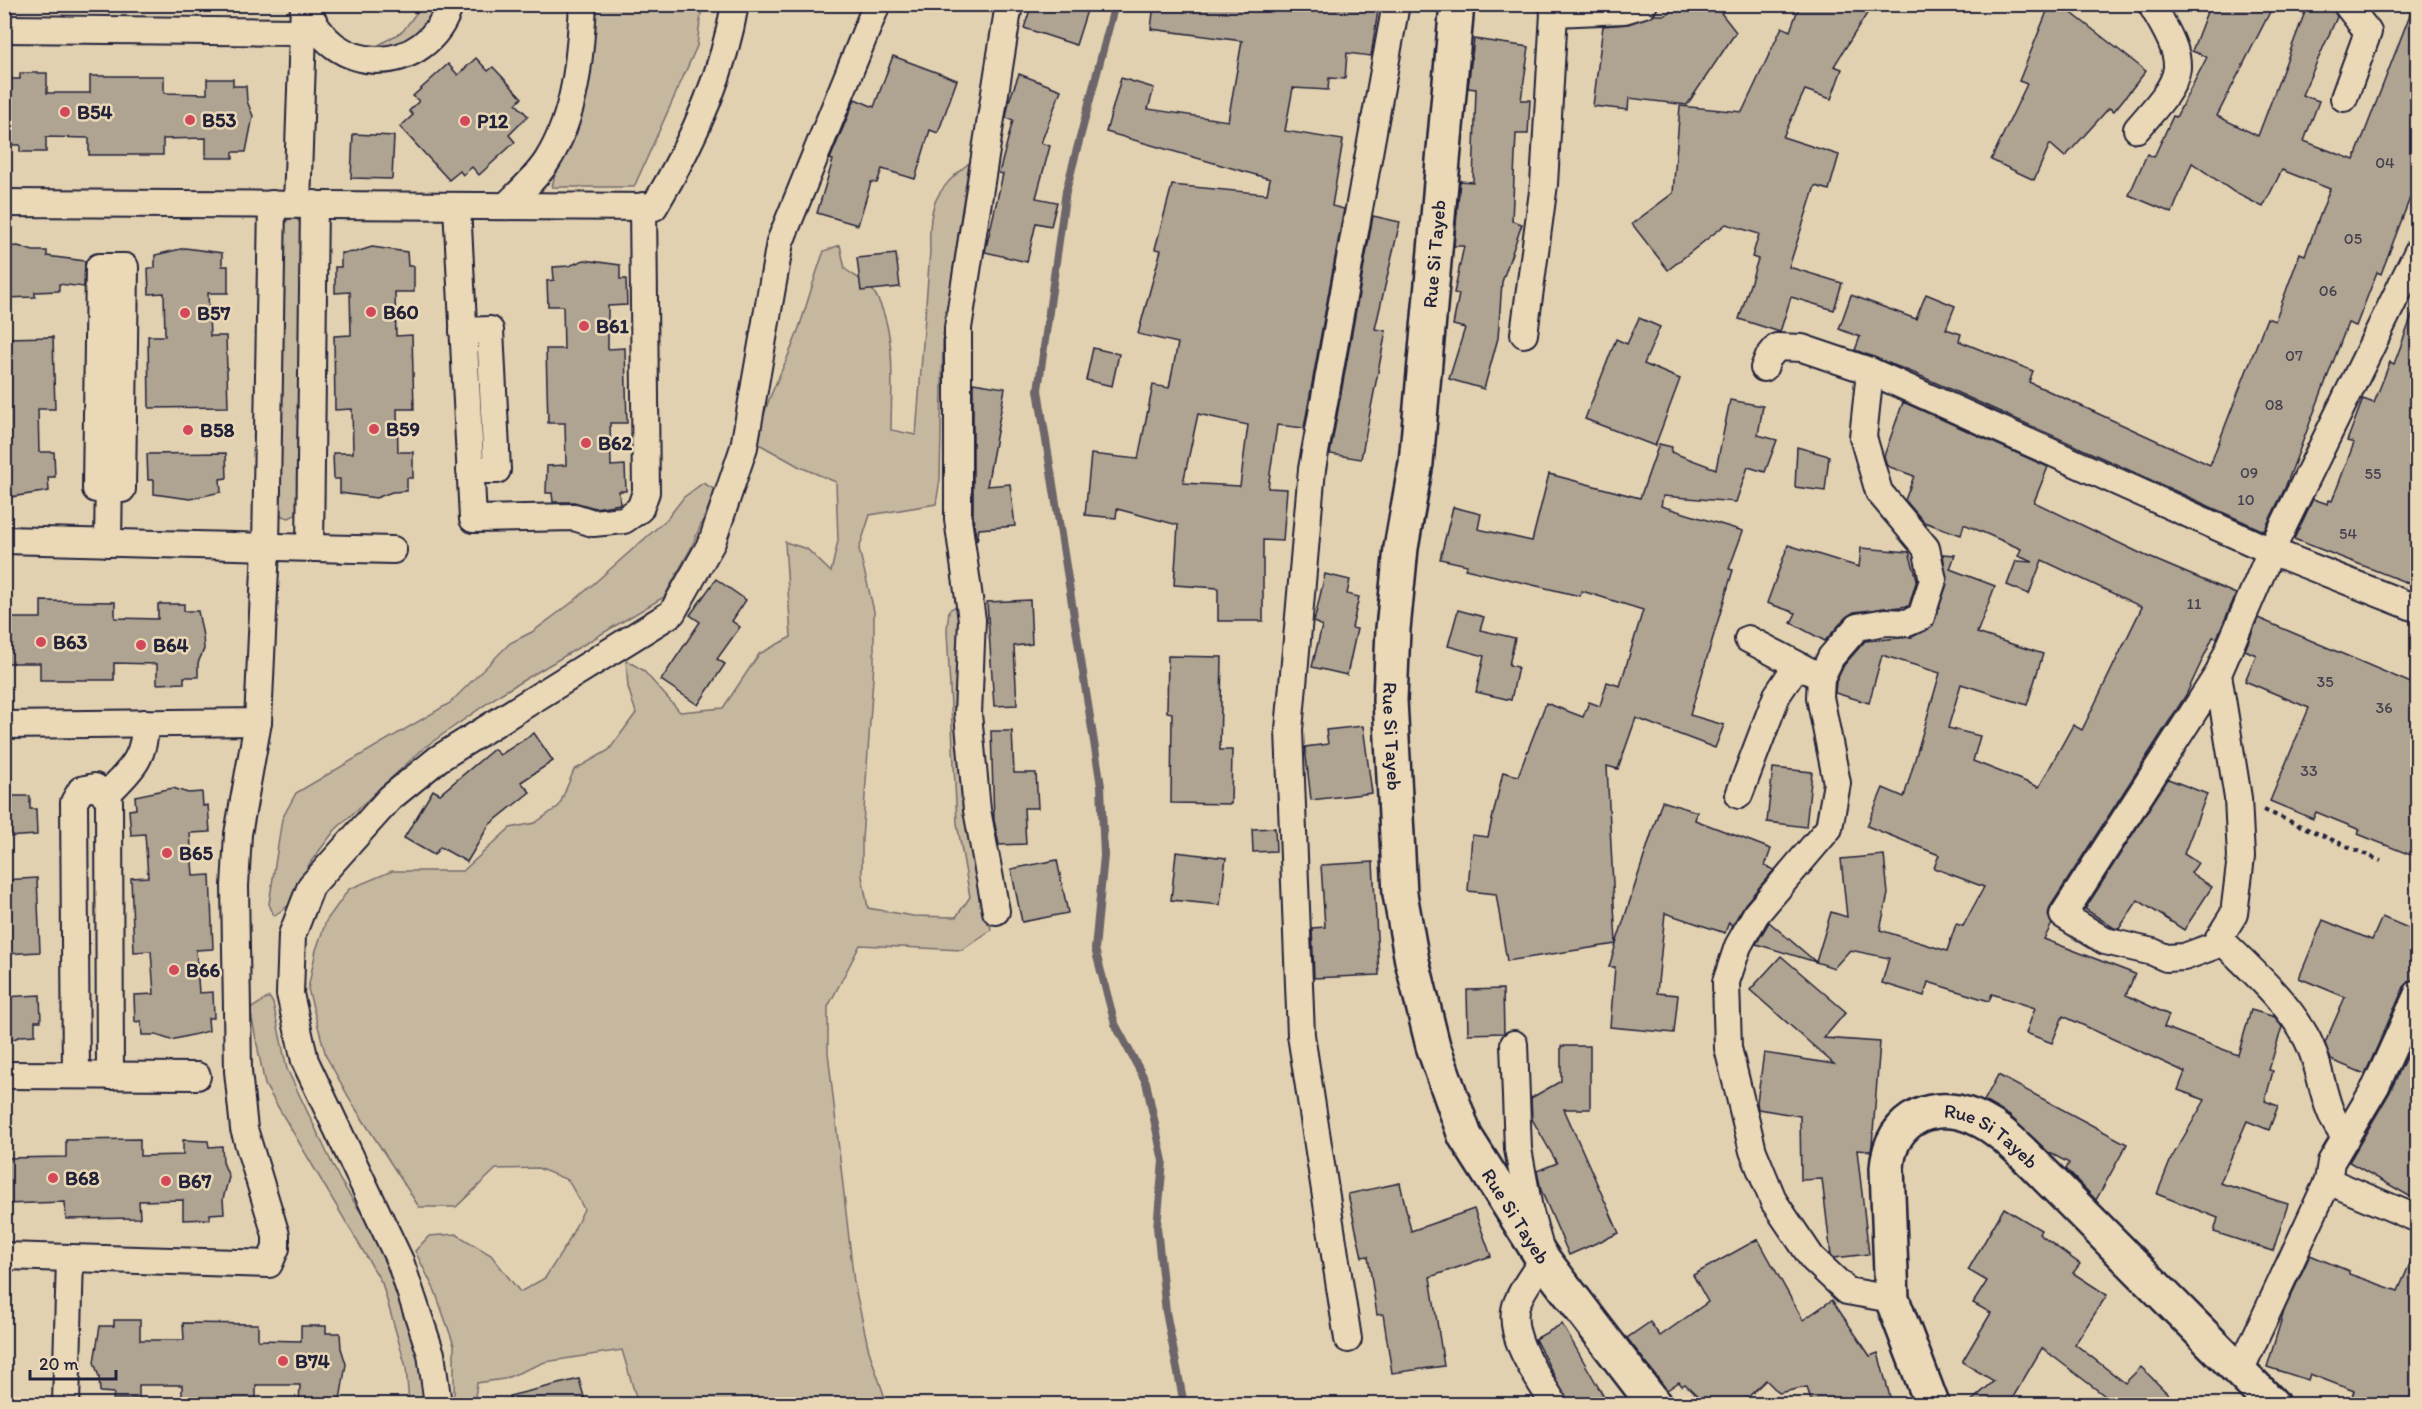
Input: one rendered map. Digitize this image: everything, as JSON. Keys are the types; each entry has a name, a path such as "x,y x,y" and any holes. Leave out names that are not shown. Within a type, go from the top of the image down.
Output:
{"main road":[{"name":"Rue Si Tayeb","path":"1457,4 1416,463 1401,548 1393,628 1390,699 1400,894 1412,961 1433,1046 1465,1136 1543,1259 1654,1404"},
{"name":"Rue Si Tayeb","path":"1932,1404 1892,1299 1886,1186 1888,1150 1894,1136 1906,1122 1916,1116 1934,1112 1964,1115 1981,1120 2023,1153 2239,1374 2272,1404"}],"street":[{"path":"305,4 316,27 332,44 351,56 373,61 396,59 426,43 441,26 450,4"},
{"path":"4,1256 268,1264 276,1248 276,1235 244,1130 238,1071 237,855 258,722 266,547 294,204 305,4"},
{"path":"506,206 547,162 560,135 577,73 583,4"},
{"path":"4,203 654,207 693,138 728,45 735,4"},
{"path":"438,1404 431,1354 400,1261 305,1061 290,994 292,935 311,886 390,798 438,759 672,613 712,542 744,447 780,242 876,4"},
{"path":"996,911 977,810 968,714 972,620 958,519 958,328 1009,4"},
{"path":"1348,1339 1301,1035 1289,730 1312,469 1396,4"},
{"path":"1524,334 1544,184 1553,9 1624,10 1644,4"},
{"path":"2137,129 2172,89 2178,57 2170,36 2151,4"},
{"path":"2344,98 2368,32 2346,4"},
{"path":"4,29 303,32"},
{"path":"294,204 310,548"},
{"path":"457,206 463,332 490,330 497,470 471,470 473,519 574,517 593,523 624,520 640,509 646,492 643,206"},
{"path":"2218,674 2238,798 2241,857 2234,914 2214,946 2201,952 2166,958 2153,952 2105,941 2063,915 2218,674 2271,551 2418,251"},
{"path":"108,543 109,489 96,489 99,267 112,267"},
{"path":"1764,368 1768,358 1777,347 1802,348 1870,371 2271,551 2418,609"},
{"path":"1870,371 1863,437 1879,492 1926,548 1933,580 1921,617 1907,623 1886,622 1857,627 1831,657 1821,678 1820,697 1837,783 1835,806 1829,828 1756,914 1738,946 1726,982 1728,1048 1753,1151 1774,1202 1812,1258 1847,1291 1892,1299"},
{"path":"4,540 393,550"},
{"path":"1748,639 1821,678"},
{"path":"1739,795 1748,766 1777,695 1797,665"},
{"path":"4,725 258,722"},
{"path":"106,795 138,760 145,742 145,723"},
{"path":"76,1075 74,802 81,790 95,787 106,795 109,801 110,1076"},
{"path":"2219,938 2267,987 2306,1036 2327,1106 2336,1127 2346,1138"},
{"path":"2239,1374 2328,1181 2331,1162 2376,1086 2418,993"},
{"path":"1514,1044 1518,1149 1529,1209 1543,1259 1516,1305 1515,1325 1524,1354 1554,1404"},
{"path":"4,1075 196,1076"},
{"path":"2328,1181 2418,1219"},
{"path":"66,1404 70,1258"}],"path":[{"path":"2238,798 2381,861"}],"shaded area":[{"path":"422,5 441,5 433,24 395,50 375,47 403,31"},
{"path":"595,5 702,5 697,46 634,187 552,187"},
{"path":"969,163 943,336 940,479 936,504 870,515 859,549 874,611 874,663 862,840 862,876 868,908 913,916 956,917 970,897 957,823 947,630 949,610 958,605 964,618 972,816 991,930 962,950 860,945 828,1007 828,1052 854,1283 869,1351 887,1404 638,1404 622,1350 545,1362 504,1379 477,1383 474,1404 454,1404 454,1345 435,1291 415,1251 429,1236 456,1234 491,1255 520,1292 545,1278 567,1244 584,1209 568,1180 538,1168 496,1169 456,1207 419,1207 352,1103 326,1056 308,989 316,950 326,921 349,889 392,871 463,871 510,828 535,823 559,806 574,770 609,750 636,713 628,687 626,660 643,670 680,712 723,708 759,654 791,637 785,542 807,549 831,572 838,541 836,482 800,467 757,443 764,414 795,339 824,251 840,245 845,269 874,292 882,308 890,342 891,430 916,435 932,211 941,191"},
{"path":"296,218 304,228 297,509 295,515 289,518 282,516 278,511 284,228 288,219"},
{"path":"703,483 716,490 691,548 664,597 502,693 425,747 335,830 310,863 289,905 274,916 269,904 282,819 296,793 450,703 510,643 532,632 574,601 667,519 684,497"},
{"path":"269,997 273,1003 287,1069 340,1180 396,1267 423,1359 430,1404 409,1404 406,1367 382,1283 265,1085 250,1009"}],"building":[{"path":"1032,4 1089,4 1076,45 1024,28"},
{"path":"1154,4 1379,4 1371,56 1347,53 1345,79 1329,78 1328,90 1293,88 1285,131 1343,140 1332,206 1344,209 1304,428 1277,425 1268,488 1287,489 1283,541 1263,540 1263,621 1218,621 1218,588 1174,585 1178,525 1117,509 1116,518 1085,515 1091,454 1138,459 1153,385 1169,388 1178,343 1138,334 1161,250 1155,249 1172,185 1267,194 1270,179 1106,132 1121,78 1154,88 1148,109 1228,121 1242,41 1151,29","holes":["1198,414 1248,425 1240,486 1183,483"]},
{"path":"1677,4 1714,4 1736,32 1687,105 1629,98 1628,110 1593,106 1603,26 1628,24 1654,15 1666,15"},
{"path":"1800,4 1873,4 1834,66 1842,69 1831,99 1805,90 1783,137 1839,155 1829,190 1815,186 1789,267 1842,283 1834,310 1791,297 1780,332 1739,319 1758,259 1752,257 1759,234 1726,224 1668,270 1632,224 1673,193 1680,106 1742,112 1782,27 1790,31"},
{"path":"2050,4 2060,4 2146,71 2114,111 2109,108 2065,157 2050,144 2034,180 1991,160 2027,84 2019,81"},
{"path":"2210,4 2274,4 2217,116 2258,136 2308,4 2331,4 2337,17 2302,95 2319,101 2304,141 2354,160 2414,4 2418,4 2418,201 2410,198 2381,274 2377,272 2356,326 2348,323 2285,488 2264,531 1914,373 1855,350 1860,337 1839,329 1851,295 1916,319 1926,294 1955,306 1946,329 1961,334 1959,341 2033,371 2029,382 2210,465 2267,318 2275,321 2300,253 2305,255 2330,189 2282,170 2263,207 2234,192 2192,163 2172,213 2129,195 2147,154 2154,157 2173,116 2176,117 2207,57 2192,51"},
{"path":"1474,39 1529,47 1521,100 1530,100 1528,134 1516,134 1512,221 1522,224 1502,282 1498,338 1484,389 1449,379 1465,328 1453,325 1459,294 1454,293 1464,246 1454,246 1460,181 1473,182 1476,89 1468,88"},
{"path":"893,56 957,80 938,133 930,130 915,179 882,169 877,183 871,182 858,225 817,213 833,160 830,159 855,99 874,107"},
{"name":"P12","path":"476,58 488,71 493,67 522,98 516,104 528,116 509,135 515,142 479,175 472,167 463,175 460,171 449,180 400,127 413,115 409,111 419,101 413,96 448,64 458,75"},
{"path":"20,73 47,73 47,93 90,93 90,76 164,76 164,93 207,94 207,79 233,79 233,86 246,86 247,101 253,116 246,152 233,152 233,158 206,158 206,138 163,139 163,155 89,155 89,138 46,137 46,152 20,152 20,145 7,145 4,96 6,79 20,79"},
{"path":"1019,74 1061,90 1041,143 1050,146 1036,198 1057,202 1051,226 1036,223 1027,262 985,252 1003,174 999,173 1013,120 1006,118 1009,101"},
{"path":"353,134 394,136 392,179 351,178"},
{"path":"1373,216 1400,222 1375,329 1386,331 1361,459 1330,454"},
{"path":"18,246 33,251 47,251 47,256 85,261 84,287 59,284 59,291 35,292 35,297 4,298 4,247"},
{"path":"372,247 407,252 408,266 414,266 414,292 395,292 396,336 412,335 414,409 397,409 398,452 413,452 413,478 407,478 407,491 392,492 376,498 340,493 340,479 334,479 333,453 353,453 352,409 335,410 334,336 351,335 350,292 335,293 335,267 341,267 341,253 356,252"},
{"name":"B57","path":"185,248 222,253 222,266 228,266 228,293 208,293 210,336 226,336 228,407 149,408 148,336 165,336 164,293 149,294 148,268 155,268 155,255"},
{"path":"896,254 900,287 861,291 857,258"},
{"path":"584,260 620,265 620,279 626,279 627,305 608,306 608,349 625,348 627,423 610,423 611,466 625,465 626,491 619,491 620,504 595,508 574,502 553,502 552,493 546,493 547,466 566,465 565,423 548,423 546,349 564,349 563,306 548,306 547,281 554,280 553,267 569,266"},
{"path":"2415,308 2418,309 2418,587 2294,539 2313,499 2328,504 2329,500 2332,501 2354,443 2347,441 2363,399 2374,403 2390,362 2394,364"},
{"path":"1639,318 1660,327 1644,364 1680,379 1655,446 1585,419 1616,339 1627,344"},
{"path":"53,337 55,409 38,409 39,452 54,452 55,477 48,477 49,491 4,498 4,338"},
{"path":"1093,348 1119,354 1112,386 1086,380"},
{"path":"973,383 1005,388 987,486 1010,484 1015,526 979,529 977,541 973,518"},
{"path":"1730,400 1763,406 1758,435 1777,440 1765,472 1748,467 1736,502 1663,496 1661,506 1743,531 1729,569 1733,570 1690,715 1724,725 1715,748 1636,718 1618,769 1607,766 1616,944 1507,961 1496,894 1468,891 1472,835 1488,837 1503,772 1518,776 1546,703 1583,717 1589,702 1600,706 1607,682 1620,686 1643,610 1582,591 1580,596 1465,569 1467,565 1440,559 1453,507 1481,514 1478,529 1532,541 1549,474 1640,498 1659,444 1672,447 1671,452 1716,469"},
{"path":"1903,402 2048,467 2034,502 2144,555 2236,594 2217,638 2213,637 2186,695 2050,907 2048,915 2052,924 2044,939 2135,974 2126,995 2169,1015 2164,1027 2238,1055 2251,1010 2275,1017 2282,1027 2269,1070 2273,1071 2265,1101 2278,1106 2269,1130 2247,1121 2220,1183 2288,1204 2273,1251 2214,1232 2218,1218 2157,1194 2171,1159 2205,1100 2178,1090 2185,1072 2063,1016 2052,1043 2026,1033 2035,1008 1992,994 1989,1001 1928,982 1924,996 1882,983 1889,958 1850,950 1834,968 1816,962 1831,912 1847,917 1841,859 1884,855 1888,894 1880,930 1947,951 1956,924 1963,926 1984,887 1934,868 1939,855 1867,826 1883,788 1904,797 1940,673 1882,655 1869,703 1835,693 1836,682 1844,665 1865,641 1912,637 1932,627 1947,584 1943,554 1955,555 1950,569 1995,586 1977,633 2043,654 2027,705 1961,684 1948,728 1980,736 1973,761 2039,787 2073,725 2082,730 2142,607 2042,560 2029,594 2007,585 2016,561 2033,562 2018,556 2021,549 1964,524 1961,535 1924,522 1905,500 1914,476 1887,466 1884,456"},
{"path":"1797,447 1829,456 1825,491 1795,487"},
{"path":"226,453 227,478 220,479 221,492 190,499 154,494 154,480 148,480 147,454"},
{"path":"1788,545 1859,567 1861,548 1909,552 1917,579 1909,606 1854,612 1846,617 1825,641 1791,623 1796,613 1767,603"},
{"path":"1325,574 1350,580 1347,594 1359,597 1352,628 1357,629 1347,675 1312,667 1322,626 1314,622"},
{"path":"716,579 746,600 732,621 740,627 717,659 725,664 698,705 661,680 700,622 690,615"},
{"path":"1030,600 1032,644 1014,646 1017,705 994,706 987,602"},
{"path":"41,601 115,602 115,618 158,619 158,604 184,604 184,611 198,611 203,636 204,649 198,663 198,677 184,677 184,683 157,684 157,664 114,663 114,680 40,680 40,663 4,663 4,618 41,618"},
{"path":"1458,610 1484,617 1480,630 1515,638 1509,665 1518,667 1511,700 1476,692 1484,656 1448,646"},
{"path":"2258,618 2418,686 2418,858 2358,834 2360,830 2316,812 2313,819 2270,801 2309,708 2245,681 2256,655 2245,650"},
{"path":"1168,656 1222,657 1220,750 1232,750 1231,804 1171,803 1172,713 1167,712"},
{"path":"1363,726 1372,793 1311,800 1305,747 1328,744 1326,730"},
{"path":"991,731 1012,731 1014,773 1036,773 1038,808 1024,808 1026,844 999,845 994,820"},
{"path":"534,733 553,761 521,782 530,792 489,825 467,862 440,847 434,855 404,838 433,790 440,794 494,749 500,755"},
{"path":"1773,768 1812,772 1806,827 1767,822"},
{"path":"2168,779 2207,794 2184,854 2198,863 2191,873 2212,887 2184,930 2138,900 2119,929 2114,928 2085,909"},
{"path":"173,788 188,793 202,792 203,806 208,805 210,832 190,833 193,876 210,875 213,949 196,950 199,993 213,992 214,1018 208,1018 209,1031 171,1040 156,1035 142,1035 141,1021 135,1022 134,995 154,994 151,951 134,952 131,878 148,877 145,834 131,835 129,810 136,809 135,796"},
{"path":"4,796 30,796 30,809 36,809 37,835 4,837"},
{"path":"1662,801 1697,812 1695,820 1771,849 1765,866 1774,870 1745,904 1732,926 1729,922 1725,933 1665,913 1657,993 1678,995 1674,1033 1610,1027 1615,967 1609,967"},
{"path":"1275,828 1276,851 1253,852 1252,829"},
{"path":"1176,852 1226,858 1220,905 1171,900"},
{"path":"1057,860 1068,913 1022,922 1011,869"},
{"path":"1373,862 1379,975 1314,978 1312,928 1325,927 1321,865"},
{"path":"37,878 40,952 4,954 4,880"},
{"path":"2382,917 2418,932 2418,978 2410,981 2404,987 2365,1074 2331,1060 2325,1043 2345,997 2299,978 2323,920 2372,940"},
{"path":"1769,922 1816,962 1756,944"},
{"path":"1781,956 1846,1012 1824,1038 1880,1042 1871,1151 1857,1150 1869,1254 1834,1258 1831,1256 1822,1179 1801,1180 1800,1116 1758,1109 1764,1053 1834,1064 1750,990"},
{"path":"1503,989 1504,1033 1468,1034 1467,990"},
{"path":"40,995 41,1021 35,1021 35,1035 21,1036 4,1043 4,997"},
{"path":"2418,1031 2418,1201 2349,1162 2390,1092"},
{"path":"1561,1046 1590,1046 1590,1109 1564,1109 1619,1233 1569,1255 1541,1190 1537,1171 1557,1163 1532,1119 1531,1098 1561,1081"},
{"path":"1998,1075 2127,1144 2096,1200 2066,1169 2069,1163 2048,1152 2010,1116 1984,1101"},
{"path":"140,1139 140,1156 183,1155 183,1140 208,1141 209,1147 222,1146 223,1162 229,1177 223,1199 224,1213 210,1214 210,1219 183,1220 183,1200 139,1201 140,1218 66,1219 65,1202 4,1204 4,1158 66,1157 66,1140"},
{"path":"1400,1183 1411,1231 1474,1209 1491,1256 1430,1277 1444,1366 1392,1373 1383,1314 1377,1315 1368,1256 1362,1257 1348,1194"},
{"path":"2004,1208 2041,1230 2039,1234 2080,1264 2073,1273 2107,1295 2075,1344 2125,1383 2141,1367 2178,1404 2103,1404 2109,1399 2042,1348 2009,1404 1968,1404 1994,1381 1962,1362 1991,1313 1973,1303 1987,1281 1968,1270"},
{"path":"1758,1239 1803,1320 1832,1300 1870,1356 1878,1353 1892,1404 1812,1404 1807,1387 1779,1393 1766,1380 1741,1404 1706,1404 1685,1384 1682,1386 1679,1382 1667,1390 1627,1338 1650,1322 1660,1336 1708,1302 1693,1275"},
{"path":"2418,1245 2418,1404 2349,1404 2354,1391 2310,1374 2308,1380 2267,1367 2284,1311 2310,1255 2349,1271 2349,1274 2398,1291"},
{"path":"114,1320 140,1320 140,1340 184,1340 183,1323 258,1324 258,1340 301,1341 301,1326 326,1326 326,1333 340,1333 341,1348 346,1364 340,1400 326,1400 326,1404 299,1404 300,1385 256,1385 256,1402 182,1402 182,1385 139,1385 139,1399 113,1399 114,1393 100,1392 99,1377 94,1362 100,1326 114,1326"},
{"path":"1562,1324 1608,1404 1569,1404 1535,1339"},
{"path":"579,1379 586,1404 510,1404 509,1396"}],"waterway":[{"path":"1115,4 1066,191 1038,390 1101,786 1104,856 1095,949 1115,1024 1146,1082 1163,1161 1157,1227 1166,1312 1184,1404"}],"place":[{"name":"B54","path":"65,112"},
{"name":"B53","path":"190,120"},
{"name":"P12","path":"465,121"},
{"name":"B60","path":"371,312"},
{"name":"B57","path":"185,313"},
{"name":"B61","path":"584,326"},
{"name":"B59","path":"374,429"},
{"name":"B58","path":"188,430"},
{"name":"B62","path":"586,443"},
{"name":"B63","path":"41,642"},
{"name":"B64","path":"141,645"},
{"name":"B65","path":"167,853"},
{"name":"B66","path":"174,970"},
{"name":"B68","path":"53,1178"},
{"name":"B67","path":"166,1181"},
{"name":"B74","path":"283,1361"}]}
